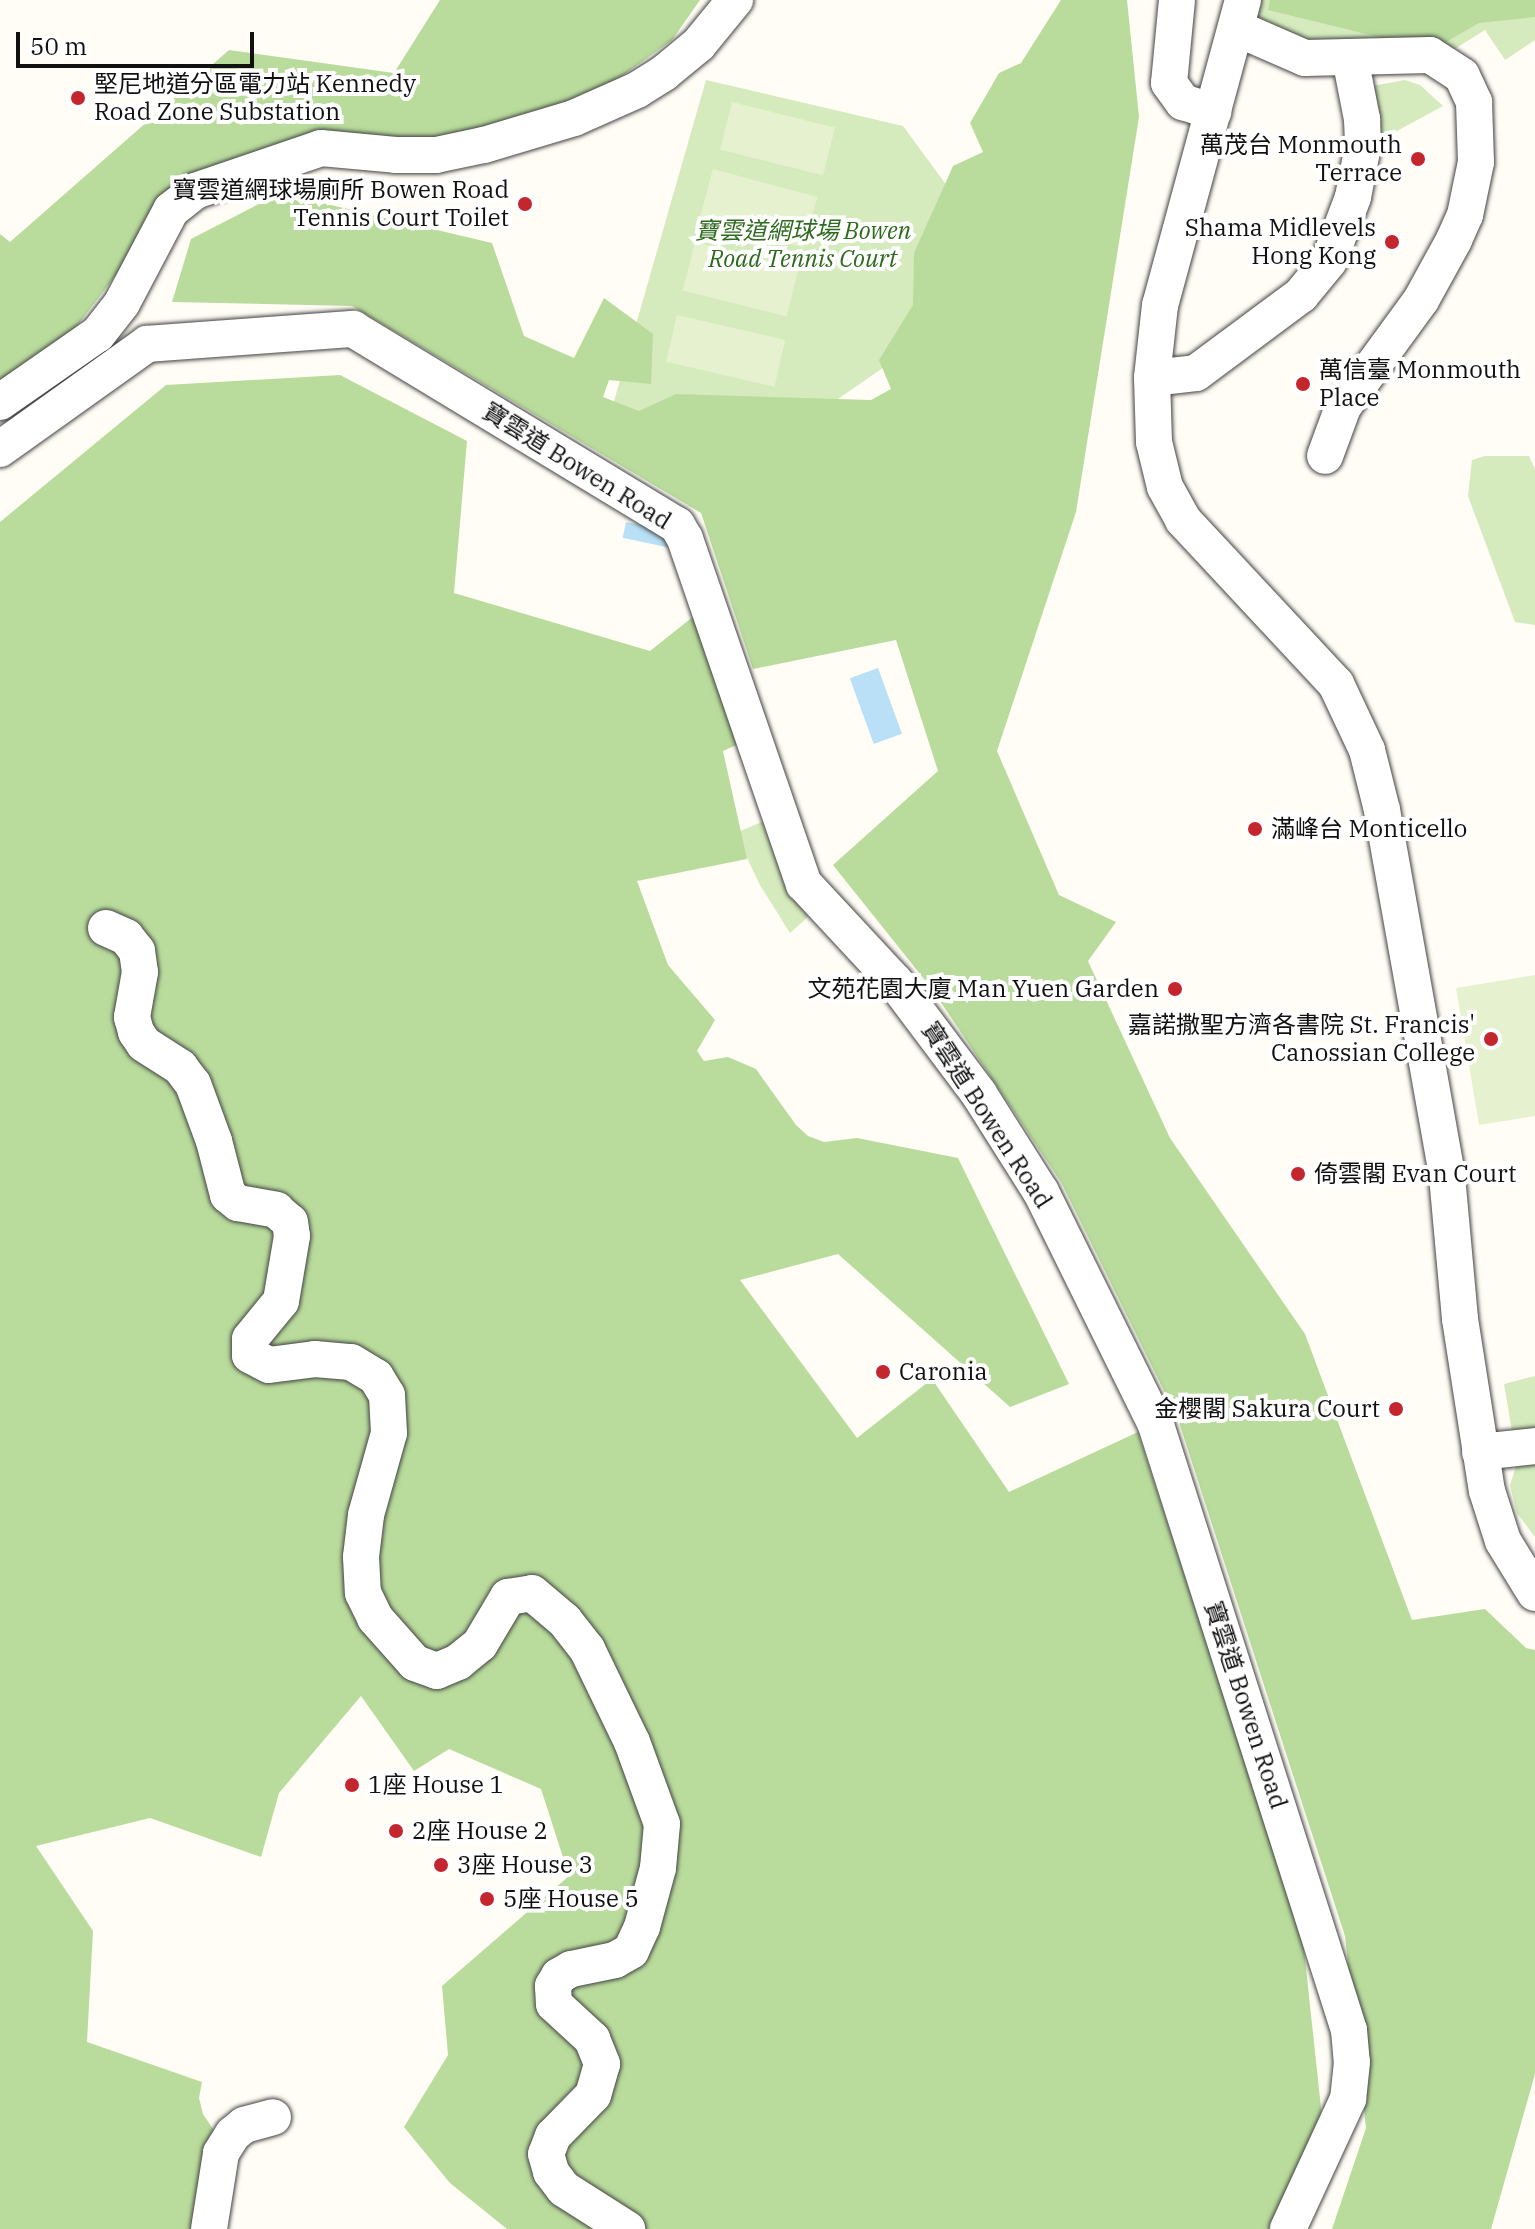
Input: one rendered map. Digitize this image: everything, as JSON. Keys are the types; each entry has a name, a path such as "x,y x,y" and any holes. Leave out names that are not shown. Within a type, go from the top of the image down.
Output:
{"street":[{"path":"0,402 98,334 122,303 171,210 195,191 321,148 396,155 436,155 484,145 574,118 637,90 664,73 699,44 735,0"},
{"path":"1177,0 1169,83 1183,102 1213,112"},
{"path":"1325,456 1351,395 1398,334 1441,268 1465,215 1476,162 1474,102 1467,84 1455,69 1439,59 1421,53 1350,58 1295,56 1239,14 1160,305 1152,378 1154,442 1173,504 1207,549 1336,684 1367,750 1382,810 1447,1176 1460,1319 1480,1452 1496,1525 1521,1574 1535,1593"},
{"path":"1152,378 1196,373 1301,295 1329,261 1353,197 1363,146 1350,58"},
{"name":"寶雲道 Bowen Road","path":"0,449 147,344 353,329 667,517 685,539 804,884 895,982 979,1094 1041,1192 1156,1425 1349,2030 1351,2088 1340,2122 1288,2229"},
{"path":"106,928 120,932 137,951 140,972 132,1017 136,1032 144,1044 180,1067 193,1084 214,1141 228,1195 234,1202 281,1212 290,1222 292,1236 281,1301 250,1339 250,1355 269,1365 315,1359 351,1362 371,1372 387,1395 389,1433 366,1515 361,1557 363,1593 375,1618 408,1657 421,1667 437,1671 458,1662 480,1644 508,1597 524,1592 535,1595 565,1621 587,1649 632,1742 662,1824 658,1868 642,1927 631,1951 615,1960 571,1969 559,1976 553,1986 554,2004 592,2039 602,2064 593,2095 553,2136 546,2154 551,2172 564,2189 627,2229"},
{"path":"1480,1452 1535,1446"},
{"path":"209,2229 221,2153 233,2134 244,2125 273,2117"}],"green space":[{"path":"440,0 700,0 672,40 593,97 437,149 189,180 73,331 0,381 0,234 10,242 229,50 394,73"},
{"path":"1061,0 1127,0 1139,117 1076,512 997,751 1059,895 1116,922 1088,961 1170,1138 1305,1334 1412,1620 1485,1609 1526,1648 1535,1650 1535,2074 1491,2229 1332,2229 1366,2128 1345,1936 1178,1419 1061,1182 932,989 833,865 938,771 896,640 753,669 701,513 352,306 172,302 191,239 280,193 492,243 524,336 574,358 604,298 653,334 651,384 609,380 603,397 639,411 676,394 871,400 891,389 879,360 913,305 914,253 953,166 983,152 970,123 999,73 1021,63"},
{"path":"1251,0 1535,0 1535,40 1505,60 1485,30 1445,55 1322,52 1247,21"},
{"path":"1270,0 1535,0 1535,17 1479,23 1432,50 1268,10"},
{"name":"寶雲道網球場 Bowen Road Tennis Court","path":"706,80 903,126 953,194 948,279 890,363 825,408 610,415"},
{"path":"1405,80 1420,85 1443,106 1382,139 1372,86"},
{"path":"732,102 835,128 823,175 720,150"},
{"path":"713,169 817,197 804,247 700,219"},
{"path":"695,242 799,268 787,316 683,291"},
{"path":"677,315 785,340 774,387 666,362"},
{"path":"340,375 467,441 454,593 650,651 699,612 743,742 723,751 747,859 637,881 668,965 715,1020 697,1051 704,1061 728,1057 756,1069 796,1125 808,1136 824,1142 857,1138 958,1158 1069,1384 1010,1407 838,1254 740,1280 857,1438 932,1379 1009,1492 1138,1432 1303,1940 1322,2117 1284,2229 507,2229 450,2183 404,2127 448,2055 442,1986 569,1876 541,1789 449,1749 414,1771 361,1696 279,1793 261,1857 150,1818 36,1846 93,1931 87,2042 202,2082 199,2098 203,2114 217,2135 192,2229 0,2229 0,522 166,385"},
{"path":"1485,456 1529,456 1535,469 1535,625 1515,622 1468,496 1472,460"},
{"path":"772,818 809,916 790,933 760,885 735,833"},
{"path":"1535,975 1535,1116 1479,1125 1456,988"},
{"path":"1535,1376 1535,1537 1517,1513 1510,1485 1516,1466 1515,1449 1504,1384"}],"water":[{"path":"626,522 672,532 669,547 623,538"},
{"path":"878,668 902,734 874,744 850,678"}],"place":[{"name":"堅尼地道分區電力站 Kennedy Road Zone Substation","path":"78,98"},
{"name":"萬茂台 Monmouth Terrace","path":"1418,159"},
{"name":"寶雲道網球場廁所 Bowen Road Tennis Court Toilet","path":"525,204"},
{"name":"Shama Midlevels Hong Kong","path":"1392,242"},
{"name":"萬信臺 Monmouth Place","path":"1303,384"},
{"name":"滿峰台 Monticello","path":"1255,829"},
{"name":"文苑花園大廈 Man Yuen Garden","path":"1175,989"},
{"name":"嘉諾撒聖方濟各書院 St. Francis' Canossian College","path":"1491,1039"},
{"name":"倚雲閣 Evan Court","path":"1298,1174"},
{"name":"Caronia","path":"883,1372"},
{"name":"金櫻閣 Sakura Court","path":"1396,1409"},
{"name":"1座 House 1","path":"352,1785"},
{"name":"2座 House 2","path":"396,1831"},
{"name":"3座 House 3","path":"441,1865"},
{"name":"5座 House 5","path":"487,1899"}]}
